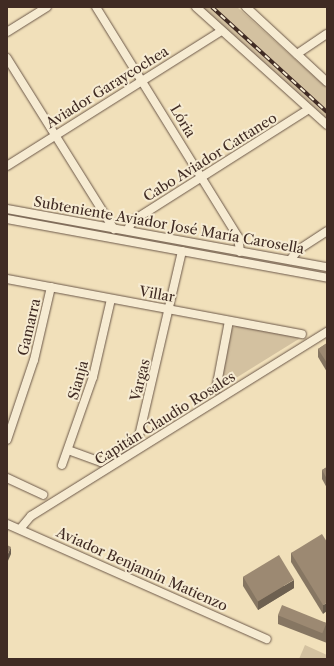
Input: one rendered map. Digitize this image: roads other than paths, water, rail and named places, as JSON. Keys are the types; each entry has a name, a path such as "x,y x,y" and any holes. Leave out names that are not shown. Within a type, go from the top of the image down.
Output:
{"street":[{"path":"7,32 47,7"},
{"name":"Lória","path":"96,7 238,236 240,252"},
{"path":"196,7 327,125"},
{"path":"246,7 327,82"},
{"name":"Aviador Garaycochea","path":"7,166 221,30"},
{"path":"297,54 327,34"},
{"path":"7,58 114,229"},
{"name":"Cabo Aviador Cattaneo","path":"127,230 134,220 309,109"},
{"name":"Subteniente Aviador José María Carosella","path":"7,209 327,267"},
{"path":"7,219 327,278"},
{"path":"290,260 298,250 327,231"},
{"name":"Vargas","path":"68,450 101,462 139,436 171,310 182,251"},
{"name":"Villar","path":"7,279 302,334"},
{"name":"Gamarra","path":"7,440 34,360 51,287"},
{"name":"Sianja","path":"62,465 93,377 111,299"},
{"path":"216,389 229,321"},
{"name":"Capitán Claudio Rosales","path":"20,529 32,516 327,332"},
{"path":"7,478 43,495"},
{"name":"Aviador Benjamín Matienzo","path":"7,524 267,639"}],"railway":[{"path":"212,7 327,112"}]}
